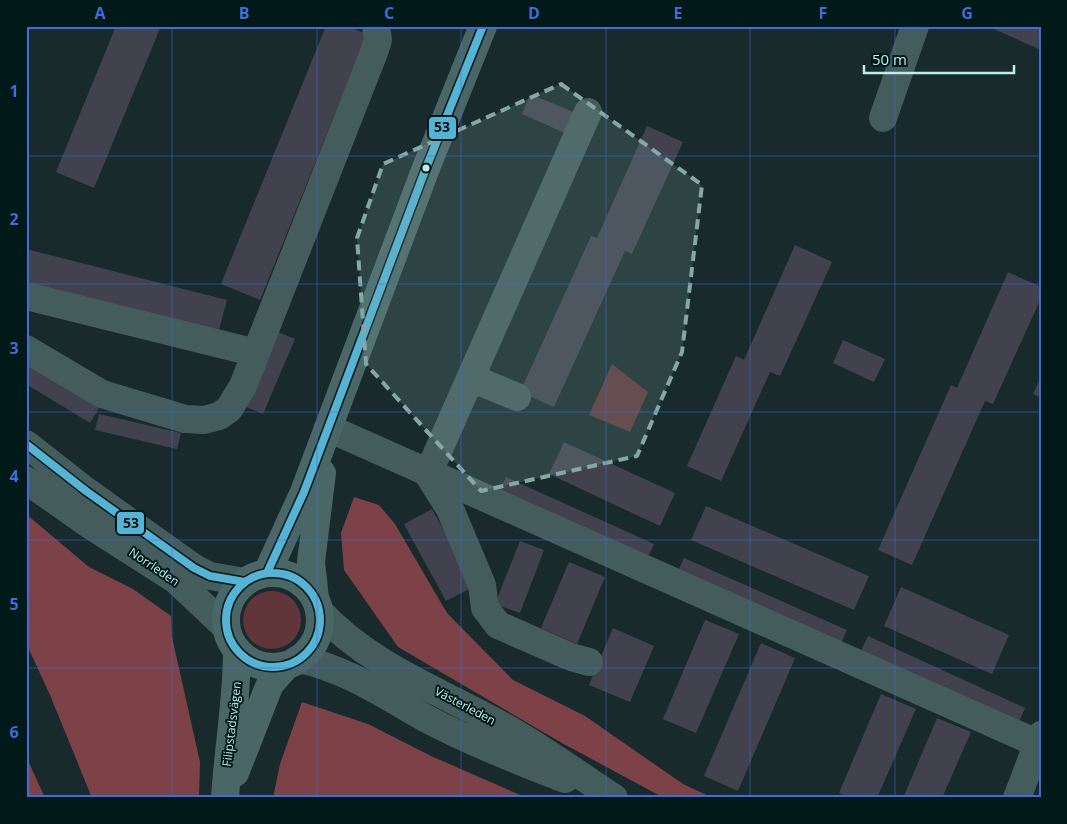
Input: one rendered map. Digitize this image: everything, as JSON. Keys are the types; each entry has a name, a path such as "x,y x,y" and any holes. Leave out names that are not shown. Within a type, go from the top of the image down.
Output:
{"main road":[{"path":"256,578 304,492 426,168 483,26"},
{"path":"317,605 308,588 295,578 280,574 256,578 238,588 228,603 231,639 256,664 270,667 292,662 307,652 316,639 318,631 317,605 311,562 328,428"},
{"name":"Filipstadsvägen","path":"225,798 229,737 237,679 231,639"},
{"name":"Filipstadsvägen","path":"225,798 270,684 292,662"}],"street":[{"path":"26,349 102,394 185,419 204,420 220,416 229,409 243,386 373,55 378,40 376,26"},
{"path":"883,118 915,26"},
{"path":"428,474 588,112"},
{"path":"26,296 256,353"},
{"path":"470,378 517,397"},
{"path":"328,428 428,474 1040,742 1017,798"},
{"name":"Norrleden","path":"26,444 86,491 194,568 210,576 256,578"},
{"path":"428,474 450,509 482,585 485,608 498,625 571,657 589,662"},
{"name":"Norrleden","path":"26,480 90,525 176,580 231,639"},
{"name":"Västerleden","path":"317,605 335,629 376,659 515,733 612,798"},
{"name":"Västerleden","path":"292,662 318,663 367,684 426,719 485,746 612,798"}],"highlighted area":[{"path":"561,84 702,185 682,352 637,456 481,491 366,364 357,238 383,164"}],"shaded area":[{"path":"612,364 648,392 630,432 589,415"},
{"path":"354,497 379,505 395,524 447,613 513,680 585,716 683,784 713,798 664,798 562,743 398,647 344,570 341,533"},
{"path":"26,514 89,567 133,589 171,616 172,637 200,762 199,798 92,798 50,695 26,643"},
{"path":"266,591 278,591 293,599 301,614 301,626 293,641 278,649 266,649 251,641 243,626 243,614 251,599"},
{"path":"302,702 368,724 431,756 527,798 273,798 280,764"},
{"path":"26,756 45,798 26,798"}],"building":[{"path":"116,26 161,26 94,188 56,172"},
{"path":"326,26 346,26 367,34 260,300 221,284"},
{"path":"987,26 1041,26 1041,50"},
{"path":"530,94 576,113 567,134 522,114"},
{"path":"647,126 683,142 632,254 625,251 554,407 520,392 591,236 597,238"},
{"path":"795,245 832,262 780,376 770,372 721,481 687,466 736,356 744,360"},
{"path":"26,249 227,300 216,341 26,292"},
{"path":"1008,272 1041,287 1041,298 993,404 985,401 912,565 878,550 951,385 957,388"},
{"path":"278,332 295,339 263,414 246,407"},
{"path":"843,340 885,359 874,382 833,363"},
{"path":"26,364 99,408 90,423 26,384"},
{"path":"1041,377 1041,398 1033,394"},
{"path":"99,414 181,433 177,449 95,430"},
{"path":"564,442 675,493 660,526 549,474"},
{"path":"506,477 654,544 645,563 497,496"},
{"path":"706,506 869,576 854,610 691,540"},
{"path":"432,509 475,586 446,601 404,524"},
{"path":"520,541 544,550 520,613 495,604"},
{"path":"684,558 847,630 839,648 676,575"},
{"path":"569,562 605,577 577,644 541,628"},
{"path":"901,587 1009,635 992,674 884,626"},
{"path":"705,620 739,634 696,733 663,719"},
{"path":"613,628 654,646 630,702 589,685"},
{"path":"868,636 1025,708 1016,729 858,657"},
{"path":"761,643 795,658 738,791 704,776"},
{"path":"881,694 916,709 877,798 850,798 839,793"},
{"path":"937,718 971,732 942,798 903,798"}],"transit line":[{"name":"53","path":"267,573 304,492 426,168 483,26"},
{"name":"53","path":"26,444 86,491 194,568 210,576 245,582"},
{"name":"53","path":"273,573 291,577 306,587 316,602 320,620 316,638 306,653 291,663 273,667 255,663 240,653 230,638 226,620 230,602 240,587 255,577 273,573"}]}
